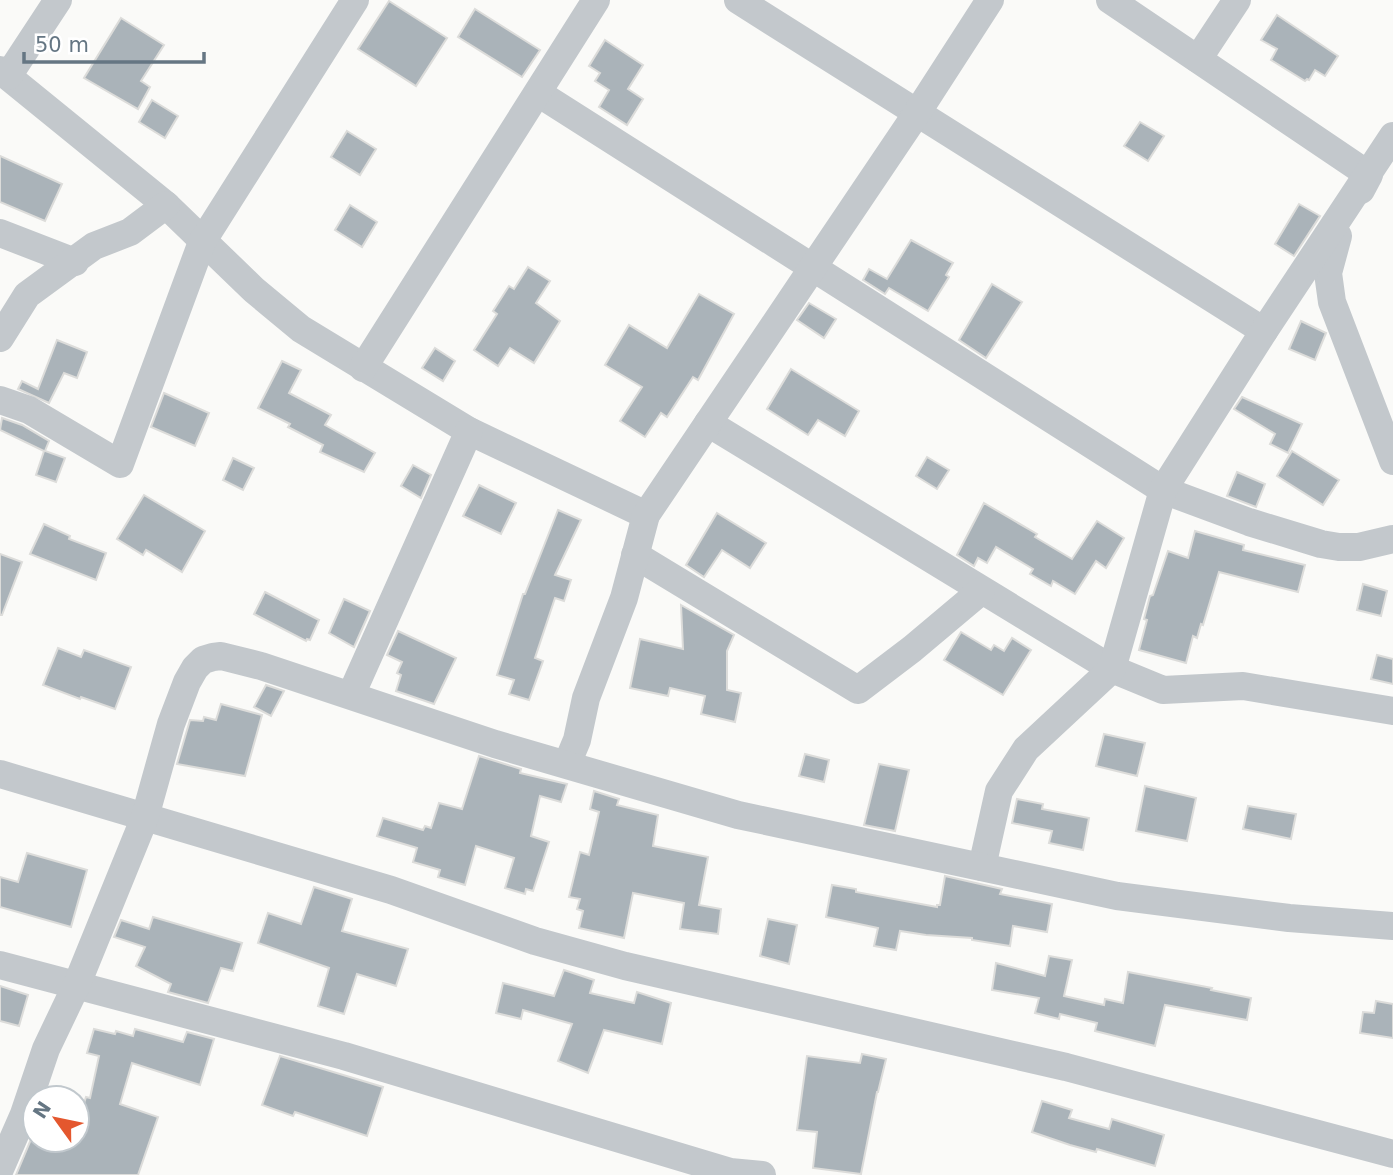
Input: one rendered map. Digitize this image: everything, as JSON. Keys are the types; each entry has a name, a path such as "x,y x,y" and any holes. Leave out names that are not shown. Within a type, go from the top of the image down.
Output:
{"street":[{"path":"58,0 4,73 166,205 254,290 301,329 469,431 646,515"},
{"path":"0,400 29,410 120,464 202,242 355,0"},
{"path":"363,368 596,0"},
{"path":"738,0 1264,331"},
{"path":"567,764 577,740 586,698 624,598 646,515 990,0"},
{"path":"1110,0 1369,175"},
{"path":"1198,59 1237,0"},
{"path":"538,93 1163,491 1321,544 1359,547 1393,539"},
{"path":"982,867 999,791 1026,749 1112,669 1163,491 1264,331 1393,136"},
{"path":"1369,175 1338,236 1328,273 1329,286 1338,319 1393,461"},
{"path":"0,338 27,295 94,246 130,232 166,205"},
{"path":"0,233 75,262"},
{"path":"708,423 1112,669 1163,690 1243,686 1393,711"},
{"path":"351,695 469,431"},
{"path":"635,555 858,690 981,591"},
{"path":"0,1170 24,1114 46,1049 77,984 145,817 187,682 203,660 221,656 261,666 495,744 738,815 1117,896 1289,918 1393,926"},
{"path":"0,774 391,890 535,941 625,966 1066,1067 1390,1155"},
{"path":"0,965 344,1056 730,1172 762,1175"}],"building":[{"path":"389,1 447,38 416,86 358,49"},
{"path":"475,9 540,50 522,77 458,37"},
{"path":"1277,15 1338,56 1325,76 1315,70 1309,80 1305,81 1271,60 1277,49 1261,40"},
{"path":"121,18 164,45 141,81 150,87 138,109 84,78"},
{"path":"605,40 643,65 628,89 643,99 627,125 599,107 609,90 595,81 600,73 589,66"},
{"path":"152,100 178,116 165,138 139,122"},
{"path":"1140,122 1164,136 1148,161 1124,146"},
{"path":"347,131 376,149 360,175 331,157"},
{"path":"0,156 62,184 45,221 0,202"},
{"path":"1299,204 1320,216 1294,256 1275,244"},
{"path":"350,205 377,222 362,247 335,230"},
{"path":"911,240 953,263 946,275 949,277 928,311 889,288 885,294 863,280 869,269 887,279"},
{"path":"528,267 550,281 536,303 560,321 534,363 510,348 498,366 474,350 497,314 493,311 509,286 514,289"},
{"path":"992,284 1022,302 986,358 959,340"},
{"path":"699,294 734,314 698,380 693,377 667,417 661,413 645,437 620,421 642,387 605,365 629,325 667,348"},
{"path":"809,303 836,319 824,338 797,320"},
{"path":"1301,321 1326,333 1315,360 1289,349"},
{"path":"57,340 87,352 77,378 64,373 49,403 18,389 22,381 38,389"},
{"path":"435,348 455,361 443,381 422,368"},
{"path":"282,361 301,370 289,393 331,415 325,425 375,453 364,472 320,452 323,445 258,408"},
{"path":"791,369 859,411 845,436 818,420 808,435 767,409"},
{"path":"164,393 209,413 195,446 151,427"},
{"path":"1242,397 1302,424 1288,453 1270,444 1275,434 1234,409"},
{"path":"2,418 22,425 49,441 45,451 65,458 56,482 36,475 44,451 0,430"},
{"path":"1292,451 1339,480 1323,505 1277,476"},
{"path":"927,457 949,470 937,489 916,476"},
{"path":"233,458 254,468 243,490 223,480"},
{"path":"413,465 431,475 421,498 401,486"},
{"path":"1237,472 1265,484 1256,507 1227,496"},
{"path":"479,485 516,503 501,534 463,516"},
{"path":"144,495 205,531 182,572 146,550 143,555 117,539"},
{"path":"984,503 1037,534 1035,537 1072,559 1097,521 1124,538 1106,568 1096,561 1075,594 1053,581 1051,586 1030,574 1033,569 996,547 987,563 978,558 974,566 957,555"},
{"path":"558,510 581,520 555,575 571,580 564,601 555,598 535,658 543,661 529,700 509,694 514,680 497,675 523,594"},
{"path":"717,513 766,543 750,568 722,550 704,577 686,565"},
{"path":"44,524 70,536 69,539 106,553 96,580 30,554"},
{"path":"1195,531 1244,545 1243,550 1305,565 1298,592 1219,572 1203,625 1201,624 1197,638 1193,636 1186,663 1139,650 1150,596 1153,595 1168,551 1188,558"},
{"path":"0,554 22,562 2,615 0,615"},
{"path":"1363,584 1387,591 1381,616 1357,610"},
{"path":"265,592 319,620 310,640 306,641 254,614"},
{"path":"344,599 370,611 354,647 329,633"},
{"path":"681,605 734,635 727,651 727,690 741,693 735,722 701,714 705,696 670,688 668,696 630,688 640,639 683,649"},
{"path":"398,631 456,658 434,704 396,691 401,675 397,673 402,662 387,655"},
{"path":"961,632 991,650 994,645 1004,651 1012,638 1031,650 1003,695 944,660"},
{"path":"58,648 81,657 84,650 131,667 115,709 43,685"},
{"path":"1377,655 1393,659 1393,684 1371,679"},
{"path":"266,685 284,691 271,716 254,707"},
{"path":"221,704 262,715 245,776 177,764 190,720 203,721 204,717 216,720"},
{"path":"1104,734 1145,743 1137,776 1096,766"},
{"path":"805,754 829,760 824,782 799,776"},
{"path":"479,756 521,769 520,773 567,784 561,802 540,796 531,836 549,842 533,891 526,889 525,894 505,888 514,858 476,846 465,885 438,877 440,870 413,862 417,848 377,836 383,818 423,830 425,826 431,828 439,803 462,809"},
{"path":"879,764 909,770 895,831 864,825"},
{"path":"1145,786 1196,798 1187,841 1136,831"},
{"path":"594,791 619,799 617,805 658,815 653,846 708,857 699,905 721,909 718,934 680,929 684,903 633,893 624,938 579,928 583,911 577,909 580,899 569,897 580,852 589,855 599,812 590,809"},
{"path":"1017,799 1043,804 1042,809 1089,818 1083,850 1049,843 1052,831 1012,823"},
{"path":"1248,806 1296,814 1291,839 1243,829"},
{"path":"27,853 87,870 71,927 0,907 0,877 18,882"},
{"path":"945,876 1002,889 1000,894 1052,904 1047,932 1013,926 1010,946 972,938 900,931 896,950 874,946 878,928 826,917 832,885 937,907 940,905"},
{"path":"314,887 352,899 342,931 408,949 396,986 357,974 344,1014 318,1006 329,968 258,943 268,913 301,924"},
{"path":"153,917 242,943 233,971 221,968 208,1003 168,992 171,984 136,966 145,947 114,937 121,920 149,929"},
{"path":"768,919 797,925 789,964 760,956"},
{"path":"1049,956 1072,960 1064,996 1104,1005 1105,999 1123,1003 1128,972 1251,998 1247,1020 1165,1005 1155,1046 1095,1031 1097,1023 1060,1014 1059,1019 1035,1013 1039,998 992,990 996,963 1045,976"},
{"path":"564,970 594,980 590,993 634,1003 637,992 671,1003 662,1044 604,1030 588,1073 558,1061 572,1024 523,1010 521,1019 496,1013 503,983 554,996"},
{"path":"0,986 28,995 19,1026 0,1021"},
{"path":"1376,1001 1393,1004 1393,1038 1360,1033 1363,1012 1374,1013"},
{"path":"94,1029 133,1036 135,1029 183,1042 187,1032 214,1039 200,1085 132,1063 120,1104 158,1117 138,1175 16,1175 25,1154 91,1154 91,1093 99,1056 87,1053"},
{"path":"862,1054 886,1059 861,1174 813,1168 817,1132 797,1130 807,1056 860,1063"},
{"path":"280,1056 383,1087 367,1136 295,1112 293,1116 262,1105"},
{"path":"1042,1101 1072,1110 1069,1118 1109,1129 1112,1119 1164,1135 1155,1166 1097,1149 1096,1152 1070,1145 1032,1132"}]}
